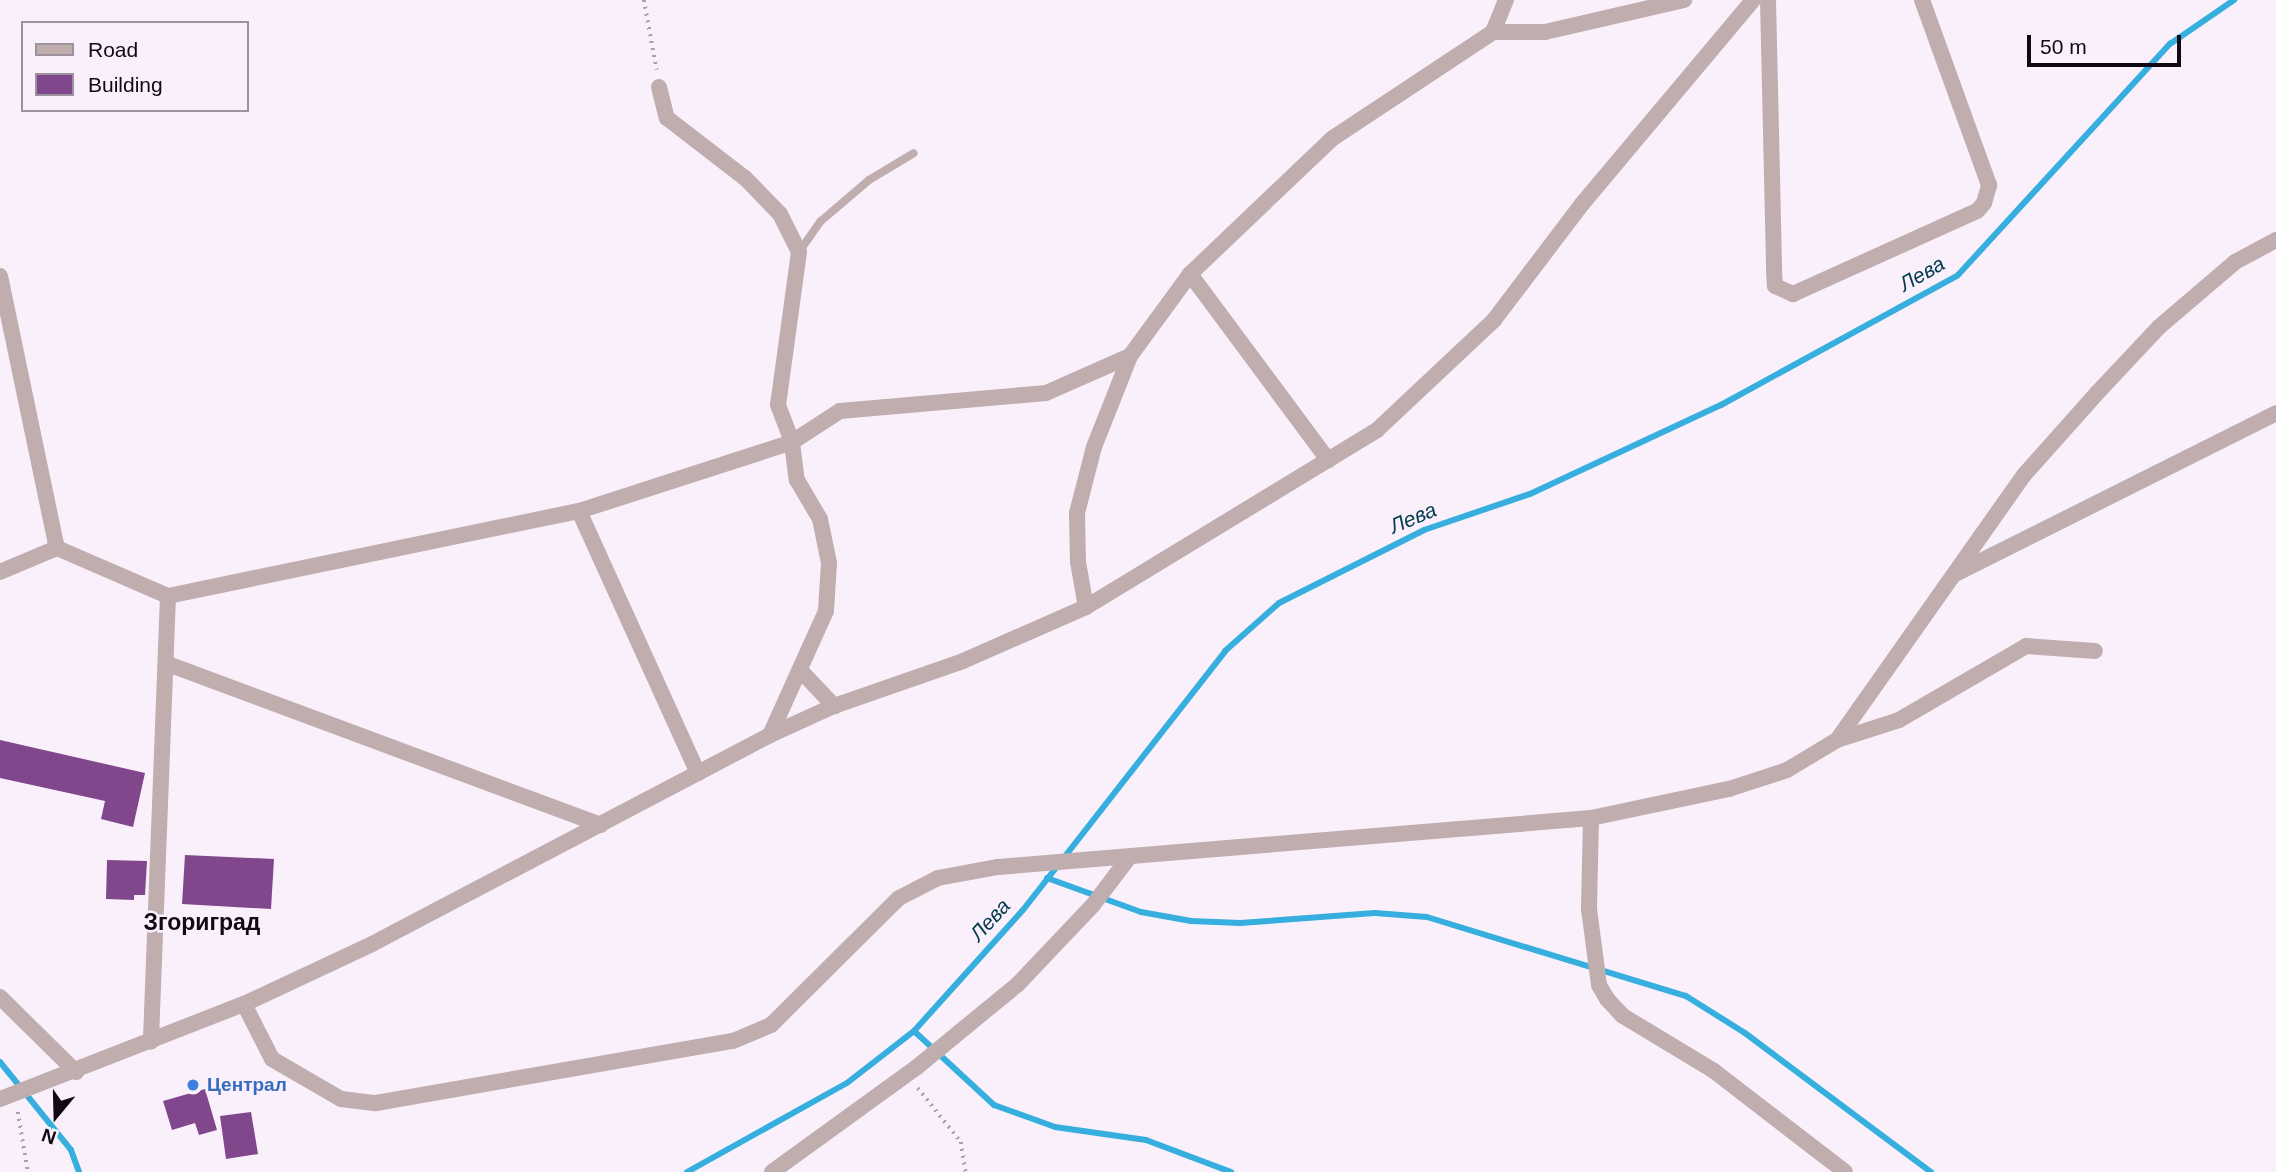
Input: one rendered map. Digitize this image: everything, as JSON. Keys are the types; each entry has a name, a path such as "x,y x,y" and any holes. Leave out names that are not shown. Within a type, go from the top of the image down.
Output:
{"street":[{"path":"1493,32 1506,0"},
{"path":"1086,607 1077,513 1094,447 1130,356 1190,274 1334,138 1493,32 1545,32 1684,0"},
{"path":"7,1096 76,1072 244,1004 373,944 770,735 834,706 963,661 1086,607 1377,430 1494,320 1582,204 1753,0"},
{"path":"1768,0 1773,272 1775,286 1793,294 1978,211 1984,203 1989,185 1922,0"},
{"path":"659,87 667,118 746,178 780,214 799,252 778,405 792,442 797,480 820,519 829,563 826,611 770,735"},
{"path":"1837,740 2024,475 2159,327 2235,262 2276,240"},
{"path":"1190,274 1328,460"},
{"path":"0,276 57,548"},
{"path":"0,572 57,548 168,596 579,511 792,442 840,411 1046,393 1130,356"},
{"path":"1955,574 2276,413"},
{"path":"579,511 698,773"},
{"path":"151,1042 168,664 168,596"},
{"path":"244,1004 272,1059 341,1100 376,1103 733,1041 771,1025 899,898 938,878 998,867 1591,818 1729,789 1787,770 1837,740 1899,720 2026,646 2095,651"},
{"path":"168,664 601,825"},
{"path":"800,670 834,706"},
{"path":"1591,818 1589,909 1599,985 1607,999 1623,1016 1714,1071 1845,1172"},
{"path":"772,1172 907,1074 1018,984 1093,905 1130,856"},
{"path":"0,997 76,1072"}],"lane":[{"path":"799,252 821,221 869,180 914,153"}],"path":[{"path":"645,0 659,87"},
{"path":"907,1074 961,1142 966,1172"},
{"path":"7,1096 28,1172"}],"building":[{"path":"0,740 145,773 133,827 101,819 105,801 0,778"},
{"path":"185,855 274,859 271,909 182,904"},
{"path":"107,860 147,861 145,895 134,895 134,900 106,899"},
{"path":"205,1089 217,1130 199,1135 195,1123 172,1130 163,1101"},
{"path":"251,1112 258,1154 226,1159 220,1116"}],"waterway":[{"name":"Лева","path":"687,1172 847,1083 914,1031 1023,910 1225,651 1279,603 1424,530 1530,494 1721,405 1958,275 2170,44 2234,0"},
{"path":"1047,878 1141,912 1191,921 1240,923 1375,913 1427,917 1686,996 1745,1033 1931,1172"},
{"path":"914,1031 994,1105 1055,1127 1146,1140 1231,1172"},
{"path":"0,1062 71,1150 79,1172"}],"place":[{"name":"Централ","path":"193,1085"}],"district":[{"name":"Згориград","path":"202,922"}]}
